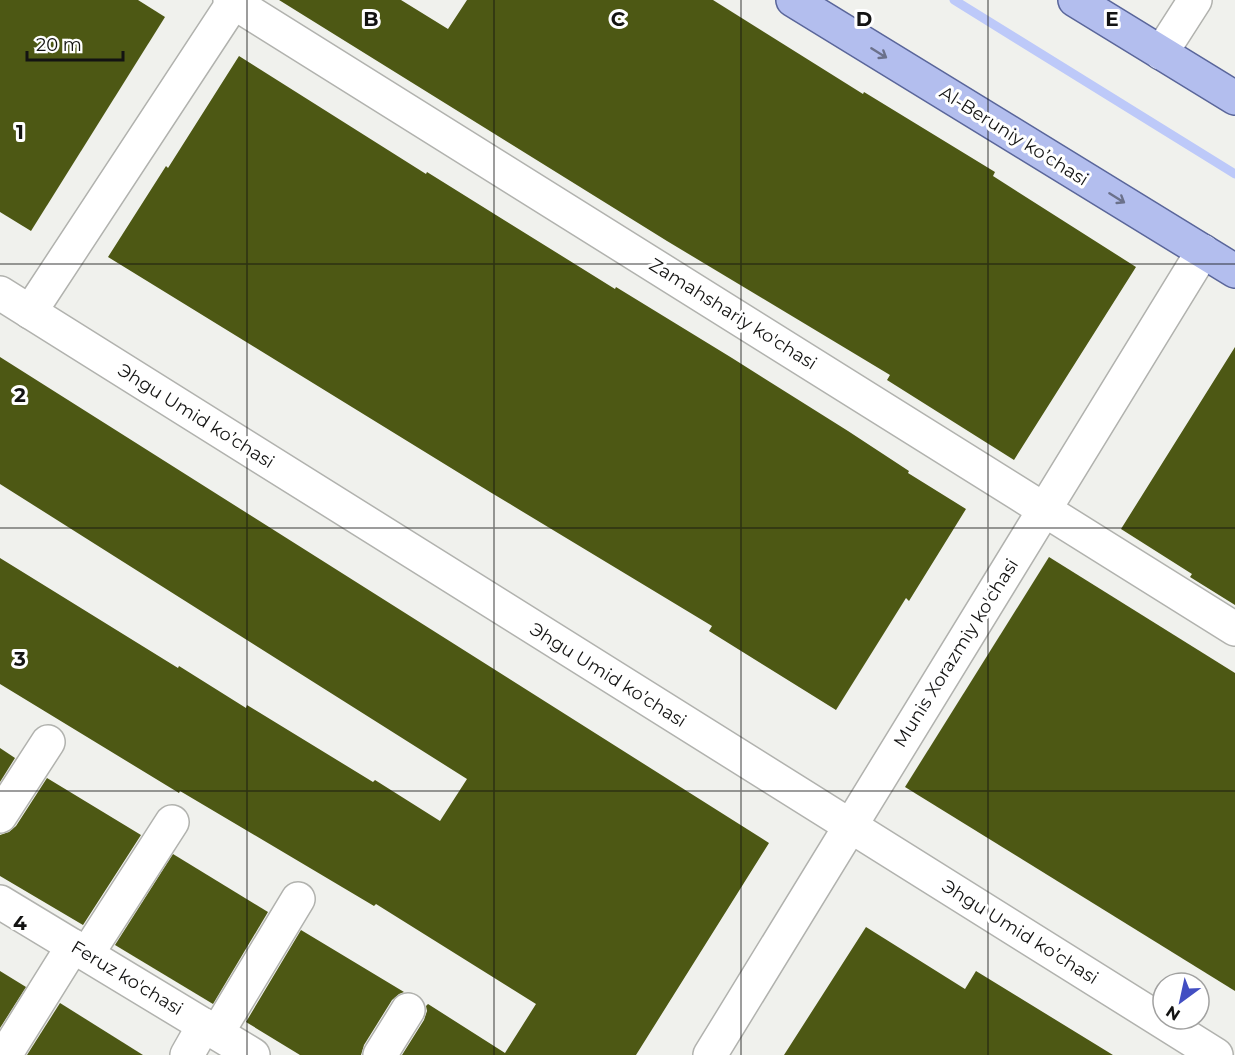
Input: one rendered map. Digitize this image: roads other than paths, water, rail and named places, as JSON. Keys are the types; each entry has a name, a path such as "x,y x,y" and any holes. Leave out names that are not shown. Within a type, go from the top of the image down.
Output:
{"main road":[{"name":"Al-Beruniy ko’chasi","path":"793,0 1235,271"},
{"path":"1075,0 1235,98"}],"street":[{"path":"1161,53 1195,0"},
{"path":"30,312 233,1"},
{"name":"Zamahshariy ko'chasi","path":"233,1 1235,629"},
{"name":"Munis Xorazmiy ko'chasi","path":"710,1055 1203,251"},
{"name":"Эhgu Umid ko’chasi","path":"0,293 1216,1055"},
{"path":"0,816 48,742"},
{"path":"5,1055 172,822"},
{"path":"187,1055 211,1029 298,899"},
{"name":"Feruz ko'chasi","path":"0,902 254,1055"},
{"path":"380,1055 408,1010"}],"waterway":[{"path":"954,0 1235,174"}]}
